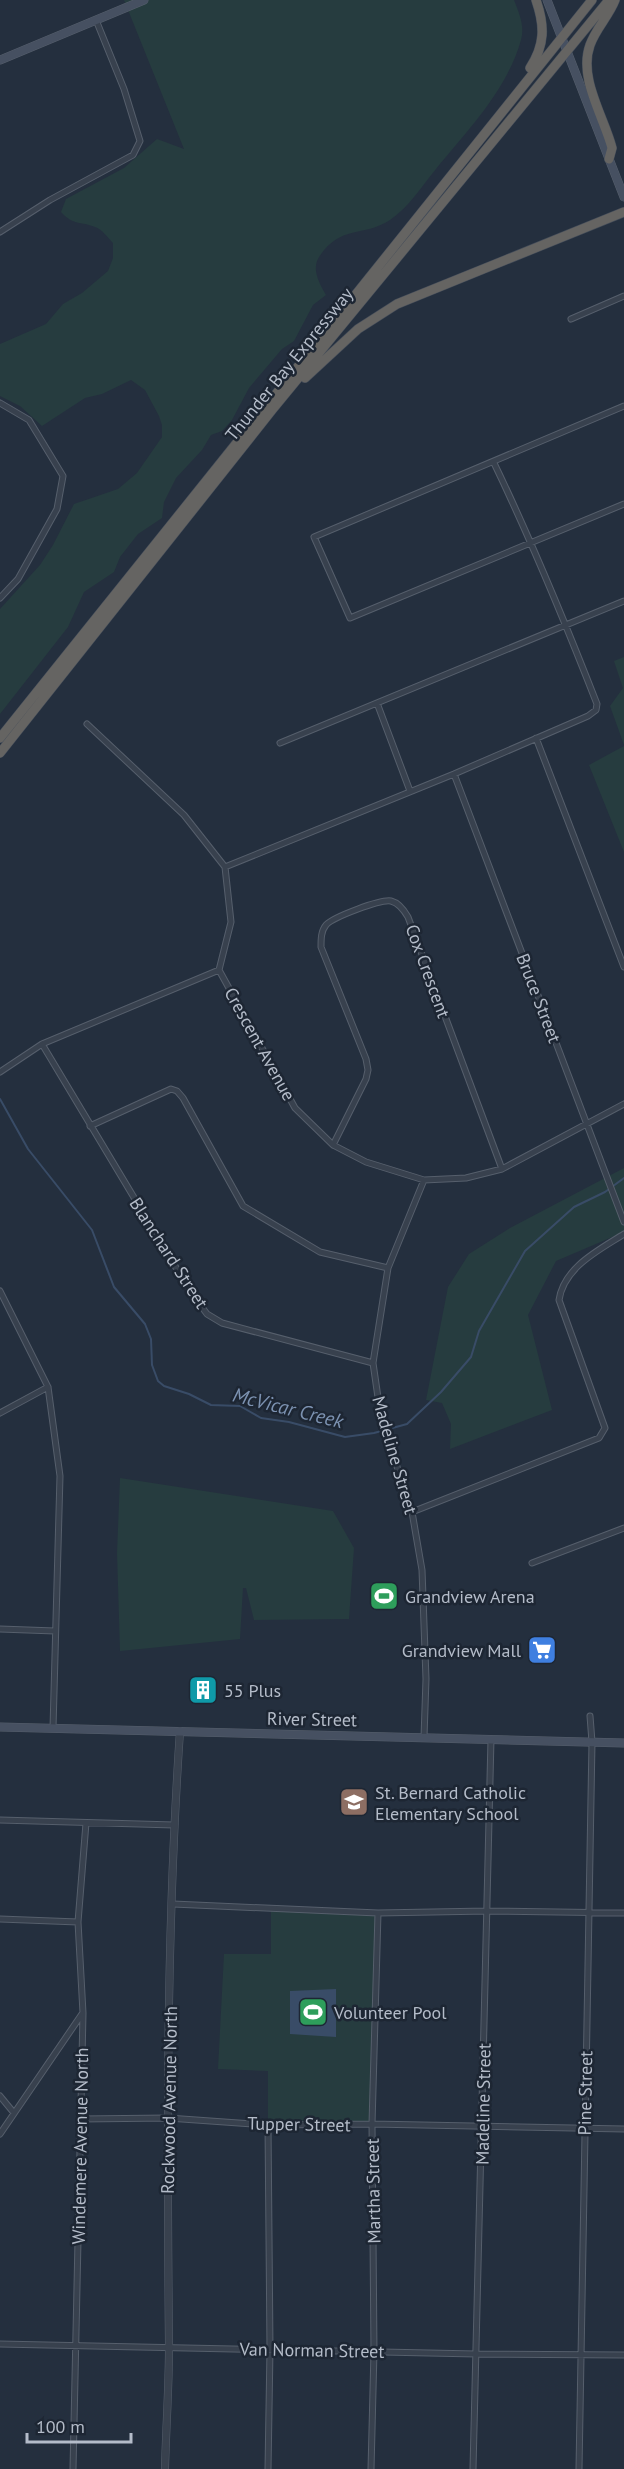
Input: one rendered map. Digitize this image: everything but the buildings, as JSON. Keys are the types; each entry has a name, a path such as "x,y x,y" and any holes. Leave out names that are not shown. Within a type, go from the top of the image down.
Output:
{"highway":[{"path":"492,125 539,52 544,33 542,16 536,0"},
{"name":"Thunder Bay Expressway","path":"0,738 592,0"},
{"name":"Thunder Bay Expressway","path":"0,753 272,410 609,0"},
{"path":"609,159 612,148 590,80 587,56 592,39 615,0"},
{"path":"272,410 350,336 389,309 428,290 624,212"}],"main road":[{"path":"0,60 144,0"},
{"path":"547,0 624,197"},
{"name":"River Street","path":"0,1727 624,1743"}],"street":[{"path":"0,232 50,200 133,155 140,141 124,88 96,20"},
{"path":"572,319 624,296"},
{"path":"0,403 29,420 63,476 57,509 18,579 0,598"},
{"path":"624,406 314,537 350,618 624,504"},
{"path":"87,724 184,815 225,867 454,774 588,716 596,710 597,705 532,542 494,462"},
{"path":"280,743 624,601"},
{"path":"377,703 410,791"},
{"path":"536,738 624,968"},
{"name":"Bruce Street","path":"454,774 624,1222"},
{"name":"Crescent Avenue","path":"225,867 231,922 219,970 295,1108 333,1145 366,1162 424,1180 466,1178 502,1169 586,1122 624,1104"},
{"name":"Cox Crescent","path":"333,1145 366,1079 368,1070 321,947 322,933 324,926 332,920 378,903 391,901 401,906 408,917 502,1169"},
{"path":"0,1072 42,1044 219,970"},
{"name":"Blanchard Street","path":"42,1044 190,1290 207,1314 222,1323 373,1363"},
{"path":"90,1126 171,1089 177,1091 243,1206 320,1252 388,1268"},
{"name":"Madeline Street","path":"424,1180 388,1268 373,1363 381,1418 412,1512 425,1603 424,1737"},
{"path":"412,1512 599,1438 603,1434 605,1428 559,1300 575,1268 624,1234"},
{"path":"0,1291 2,1301 48,1387 60,1476 53,1728"},
{"path":"0,1413 48,1387"},
{"path":"532,1563 624,1528"},
{"path":"0,1629 55,1631"},
{"name":"Pine Street","path":"579,2469 587,1914 592,1742 590,1716"},
{"name":"Rockwood Avenue North","path":"165,2469 169,2348 168,2118 174,1825 180,1731"},
{"name":"Madeline Street","path":"473,2469 491,1739"},
{"path":"0,1820 174,1825"},
{"name":"Windemere Avenue North","path":"73,2469 83,2013 78,1922 86,1823"},
{"path":"173,1904 378,1913 487,1911 624,1913"},
{"name":"Martha Street","path":"371,2469 374,2351 372,2124 378,1913"},
{"path":"0,1919 78,1922"},
{"path":"0,2134 83,2013"},
{"path":"0,2096 14,2113"},
{"name":"Tupper Street","path":"81,2120 168,2118 268,2125 372,2124 624,2129"},
{"path":"268,2125 270,2349 268,2469"},
{"name":"Van Norman Street","path":"0,2344 624,2355"}],"green space":[{"path":"124,0 514,0 521,20 522,35 515,58 496,93 409,203 397,215 380,225 335,240 319,257 316,272 326,295 313,305 294,341 282,349 249,388 232,420 222,431 211,435 202,450 176,478 164,502 162,518 138,534 120,557 114,572 84,592 68,627 0,714 0,609 40,565 74,504 118,489 137,473 162,437 159,416 145,390 131,380 102,394 85,398 42,426 20,406 0,396 0,344 46,324 63,304 82,293 108,271 113,258 113,243 98,228 74,221 61,212 66,199 124,168 157,139 184,149"},
{"path":"624,657 624,745 610,706 623,688 614,661"},
{"path":"624,746 624,852 589,765"},
{"path":"624,1168 624,1232 556,1261 528,1315 552,1410 450,1449 451,1424 442,1403 426,1400 448,1287 469,1254 510,1228"},
{"path":"120,1478 333,1511 354,1548 349,1619 254,1620 246,1588 243,1588 240,1639 120,1651 117,1553"},
{"path":"271,1908 377,1913 372,2124 268,2125 268,2071 218,2069 224,1954 271,1954"}],"water":[{"name":"Volunteer Pool","path":"336,1989 336,2037 290,2034 290,1991"}],"waterway":[{"name":"McVicar Creek","path":"0,1099 28,1149 92,1230 114,1287 145,1324 151,1339 152,1365 158,1381 164,1386 189,1394 211,1405 240,1406 261,1418 289,1422 345,1437 374,1433 407,1424 441,1392 471,1357 479,1331 525,1251 574,1207 605,1192 624,1178"}],"place":[{"name":"Grandview Arena","path":"384,1596"},
{"name":"Grandview Mall","path":"542,1650"},
{"name":"55 Plus","path":"203,1690"},
{"name":"St. Bernard Catholic Elementary School","path":"354,1802"},
{"name":"Volunteer Pool","path":"313,2012"}]}
